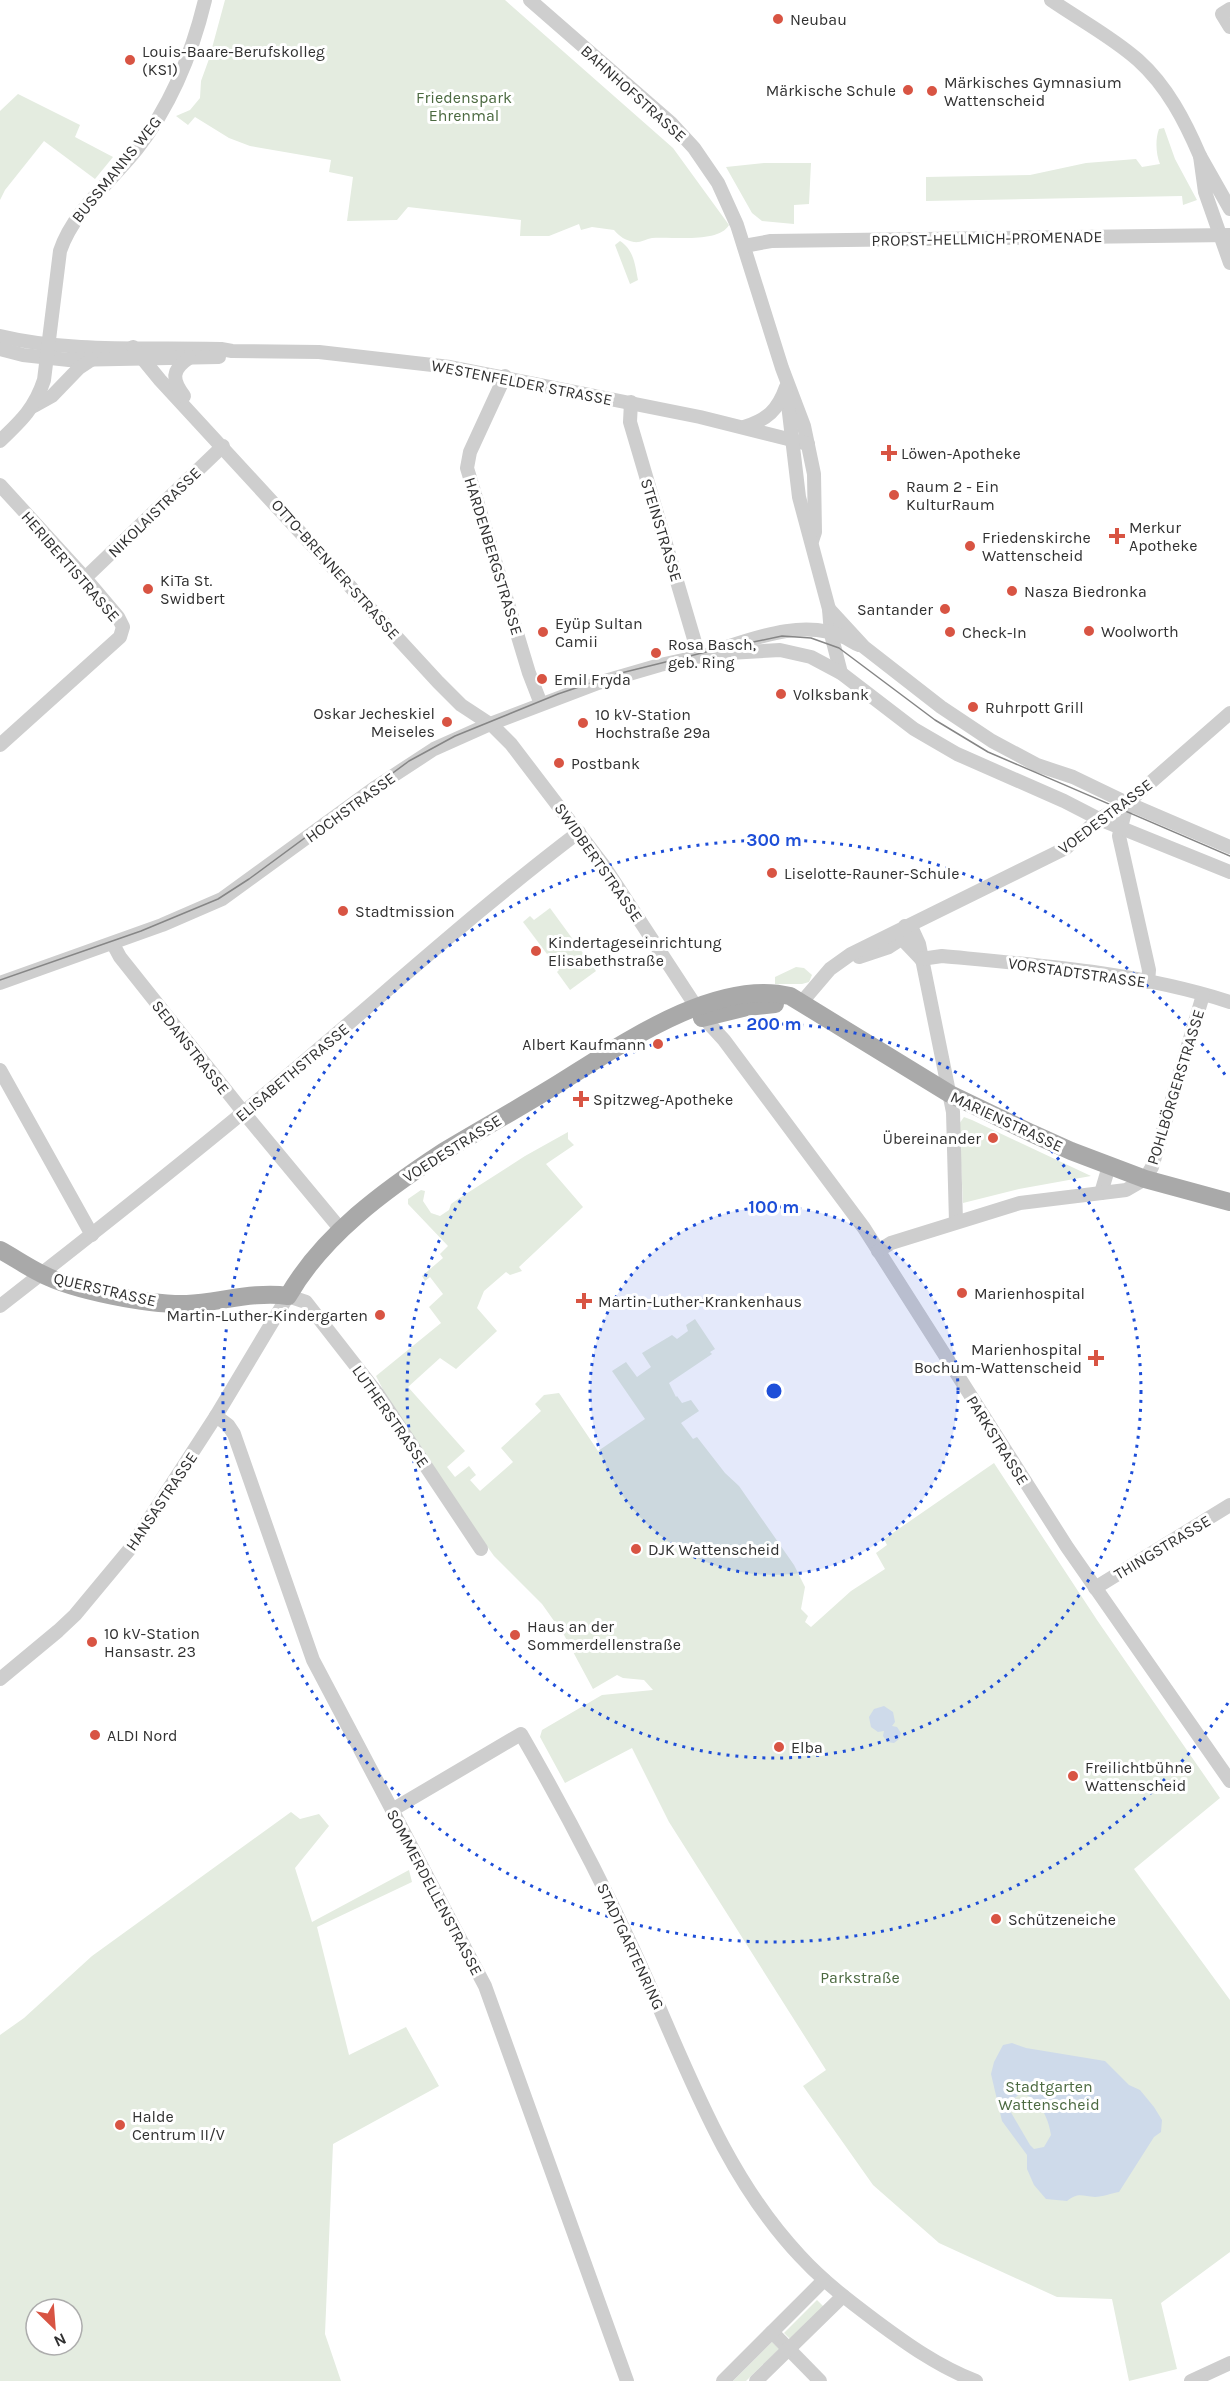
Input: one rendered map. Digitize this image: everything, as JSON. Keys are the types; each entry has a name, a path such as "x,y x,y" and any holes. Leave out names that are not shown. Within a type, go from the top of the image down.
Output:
{"main road":[{"name":"VOEDESTRASSE","path":"700,1013 746,993 790,996 801,1003"},
{"name":"VOEDESTRASSE","path":"288,1296 315,1257 375,1200 434,1157 667,1019 730,1011 760,1004 801,1003"},
{"name":"MARIENSTRASSE","path":"801,1003 950,1094 1109,1166 1145,1179 1230,1202"},
{"name":"QUERSTRASSE","path":"0,1250 41,1274 75,1286 151,1303 187,1304 261,1296 288,1296"}],"street":[{"name":"BUSSMANNS WEG","path":"34,406 44,380 60,251 66,231 137,149 162,112 189,55 205,0"},
{"path":"1051,0 1119,44 1153,76 1175,106 1230,209"},
{"name":"BAHNHOFSTRASSE","path":"540,3 671,123 694,148 722,192 744,246 782,368 801,414 814,474 815,532 812,541"},
{"path":"1230,9 1222,14 1230,27"},
{"path":"1200,156 1206,192 1225,235 1230,263"},
{"name":"PROPST-HELLMICH-PROMENADE","path":"744,246 771,241 1225,235"},
{"name":"WESTENFELDER STRASSE","path":"0,336 27,342 48,351 92,360 137,352 189,358 217,358 232,351"},
{"name":"WESTENFELDER STRASSE","path":"0,349 137,352 221,349 232,351 282,350 369,356 505,376 744,427 808,444"},
{"name":"OTTO-BRENNER-STRASSE","path":"137,352 445,689 467,710 490,724"},
{"name":"OTTO-BRENNER-STRASSE","path":"188,407 184,395 175,382 177,368 189,358"},
{"path":"0,441 34,406 52,396 79,368 92,360"},
{"name":"BAHNHOFSTRASSE","path":"782,368 799,497 829,609 831,634 841,673"},
{"name":"HARDENBERGSTRASSE","path":"505,376 470,452 467,468 529,673 541,704"},
{"path":"744,427 760,422 769,416 780,402 786,387"},
{"name":"STEINSTRASSE","path":"631,402 630,422 705,655"},
{"name":"NIKOLAISTRASSE","path":"85,578 223,446"},
{"name":"HERIBERTISTRASSE","path":"0,485 85,578 118,617 123,627 120,637 0,745"},
{"path":"829,609 864,647 941,707 992,741 1037,765 1073,777 1230,847"},
{"name":"HOCHSTRASSE","path":"0,983 112,944 222,899 418,758 490,724 541,704 598,682 705,655 757,637 791,630 820,631 845,638 864,647"},
{"name":"HOCHSTRASSE","path":"705,655 760,650 796,653 811,657 841,673 914,729 957,754 1121,829 1230,872"},
{"name":"VOEDESTRASSE","path":"801,1003 830,969 850,954 907,932 934,914 1060,851 1099,819 1127,803 1230,713"},
{"name":"SWIDBERTSTRASSE","path":"490,724 512,744 579,832 700,1013"},
{"path":"1127,803 1119,836 1149,970 1148,982"},
{"name":"ELISABETHSTRASSE","path":"0,1306 243,1113 497,895 579,832"},
{"path":"907,932 919,944 950,1094 953,1112 956,1222"},
{"name":"SEDANSTRASSE","path":"112,944 243,1113 342,1231"},
{"name":"VORSTADTSTRASSE","path":"921,959 942,956 1068,968 1148,982 1230,1002"},
{"name":"POHLBÖRGERSTRASSE","path":"1145,1179 1152,1167 1203,995"},
{"path":"724,1040 723,1024 730,1011"},
{"name":"PARKSTRASSE","path":"700,1013 724,1040 864,1228 1095,1588 1230,1781"},
{"path":"0,1070 92,1235"},
{"path":"1101,1192 1109,1166"},
{"path":"878,1251 891,1243 1020,1203 1126,1190 1145,1179"},
{"name":"HANSASTRASSE","path":"0,1678 58,1631 85,1604 145,1527 216,1416 288,1296"},
{"name":"LUTHERSTRASSE","path":"288,1296 306,1302 377,1393 481,1550"},
{"name":"SOMMERDELLENSTRASSE","path":"216,1416 228,1425 234,1434 313,1660 485,1986 627,2381"},
{"name":"THINGSTRASSE","path":"1095,1588 1230,1505"},
{"name":"STADTGARTENRING","path":"392,1810 521,1734 557,1797 611,1901 700,2102 728,2155 761,2208 799,2255 843,2296 905,2342 956,2374 976,2381"},
{"path":"723,2381 824,2280"},
{"path":"756,2381 843,2296"},
{"path":"772,2332 820,2381"},
{"path":"1191,2381 1230,2363"}],"green space":[{"name":"Friedenspark Ehrenmal","path":"225,0 505,0 673,148 729,225 715,235 705,237 652,238 636,242 623,238 614,230 592,227 581,230 579,224 549,236 520,236 521,220 408,207 397,220 347,221 353,177 329,172 331,160 250,146 229,138 195,117 188,125 176,116 190,110 200,98 201,81"},
{"path":"18,94 80,125 75,137 113,157 95,179 44,141 5,190 0,200 0,111"},
{"path":"1164,128 1175,159 1197,200 1183,205 1182,196 926,201 926,177 1030,175 1086,163 1136,159 1142,167 1160,164 1157,137 1159,129"},
{"path":"764,163 811,163 809,204 794,205 794,224 762,221 752,213 726,167"},
{"path":"620,241 631,253 635,263 638,280 630,284 615,245"},
{"path":"550,908 596,971 570,990 557,972 559,970 523,922 530,916 534,920"},
{"path":"796,967 804,968 812,975 809,982 775,984 775,977"},
{"path":"964,1117 1091,1176 1019,1189 963,1203 959,1124"},
{"name":"Stadtgarten Wattenscheid","path":"568,1132 568,1139 574,1145 546,1164 583,1207 519,1267 522,1271 510,1275 506,1272 484,1291 477,1308 497,1331 456,1369 440,1358 408,1387 465,1451 447,1467 455,1477 469,1466 476,1475 470,1480 480,1491 513,1462 501,1448 541,1411 535,1404 544,1395 559,1393 598,1451 645,1419 612,1371 626,1362 637,1377 651,1367 642,1353 672,1335 677,1339 688,1331 686,1325 695,1319 715,1349 710,1352 712,1354 669,1383 682,1403 691,1400 699,1411 681,1423 693,1439 697,1437 725,1473 739,1486 794,1565 805,1587 801,1609 808,1616 805,1622 811,1627 851,1591 885,1569 876,1553 887,1545 884,1539 994,1463 1097,1620 1220,1798 1134,1869 1230,2000 1230,2252 1161,2303 1177,2369 1129,2381 1112,2299 1057,2297 939,2243 873,2185 803,2086 826,2070 669,1822 632,1748 565,1783 540,1737 542,1730 602,1695 653,1690 644,1680 623,1678 617,1675 593,1689 564,1635 542,1604 494,1556 392,1407 376,1376 441,1323 429,1307 443,1294 430,1277 425,1281 422,1276 443,1258 440,1254 448,1246 408,1204 408,1199 421,1190 425,1191 423,1201 431,1213 440,1216 449,1210 451,1204 458,1199 525,1156"},
{"path":"291,1812 300,1819 319,1814 329,1826 295,1868 312,1922 409,1870 412,1882 317,1927 349,2055 406,2027 439,2086 333,2144 325,2334 341,2381 0,2381 0,2035 24,2018 92,1956"},
{"path":"817,2300 824,2307 791,2340 784,2333"},
{"path":"772,2342 779,2349 746,2381 733,2381"}],"water":[{"path":"884,1706 893,1712 895,1722 892,1726 897,1727 901,1733 899,1739 894,1743 887,1742 883,1736 884,1731 878,1732 871,1727 869,1717 874,1709"},
{"path":"1012,2043 1026,2048 1105,2061 1129,2085 1140,2090 1154,2107 1162,2120 1161,2132 1154,2137 1119,2192 1098,2197 1080,2195 1067,2201 1046,2199 1034,2185 1027,2169 1027,2155 1002,2121 991,2074 994,2062 1003,2045","holes":["1020,2094 1026,2095 1042,2108 1048,2122 1051,2135 1044,2147 1034,2149 1030,2145 1009,2109 1013,2099"]}],"tram line":[{"path":"0,980 141,931 218,899 249,879 409,761 455,736 558,694 617,674 782,636 811,638 839,648 935,720 988,752 1230,856"}],"place":[{"name":"Neubau","path":"778,19"},
{"name":"Louis-Baare-Berufskolleg (KS1)","path":"130,60"},
{"name":"Märkische Schule","path":"908,90"},
{"name":"Märkisches Gymnasium Wattenscheid","path":"932,91"},
{"name":"Löwen-Apotheke","path":"889,453"},
{"name":"Raum 2 - Ein KulturRaum","path":"894,495"},
{"name":"Merkur Apotheke","path":"1117,536"},
{"name":"Friedenskirche Wattenscheid","path":"970,546"},
{"name":"KiTa St. Swidbert","path":"148,589"},
{"name":"Nasza Biedronka","path":"1012,591"},
{"name":"Santander","path":"945,609"},
{"name":"Woolworth","path":"1089,631"},
{"name":"Eyüp Sultan Camii","path":"543,632"},
{"name":"Check-In","path":"950,632"},
{"name":"Rosa Basch, geb. Ring","path":"656,653"},
{"name":"Emil Fryda","path":"542,679"},
{"name":"Volksbank","path":"781,694"},
{"name":"Ruhrpott Grill","path":"973,707"},
{"name":"Oskar Jecheskiel Meiseles","path":"447,722"},
{"name":"10 kV-Station Hochstraße 29a","path":"583,723"},
{"name":"Postbank","path":"559,763"},
{"name":"Liselotte-Rauner-Schule","path":"772,873"},
{"name":"Stadtmission","path":"343,911"},
{"name":"Kindertageseinrichtung Elisabethstraße","path":"536,951"},
{"name":"Albert Kaufmann","path":"658,1044"},
{"name":"Spitzweg-Apotheke","path":"581,1099"},
{"name":"Übereinander","path":"993,1138"},
{"name":"Marienhospital","path":"962,1293"},
{"name":"Martin-Luther-Krankenhaus","path":"584,1301"},
{"name":"Martin-Luther-Kindergarten","path":"380,1315"},
{"name":"Marienhospital Bochum-Wattenscheid","path":"1096,1358"},
{"name":"DJK Wattenscheid","path":"636,1549"},
{"name":"Haus an der Sommerdellenstraße","path":"515,1635"},
{"name":"10 kV-Station Hansastr. 23","path":"92,1642"},
{"name":"ALDI Nord","path":"95,1735"},
{"name":"Elba","path":"779,1747"},
{"name":"Freilichtbühne Wattenscheid","path":"1073,1776"},
{"name":"Schützeneiche","path":"996,1919"},
{"name":"Halde Centrum II/V","path":"120,2125"}],"park label":[{"name":"Parkstraße","path":"860,1977"}]}
